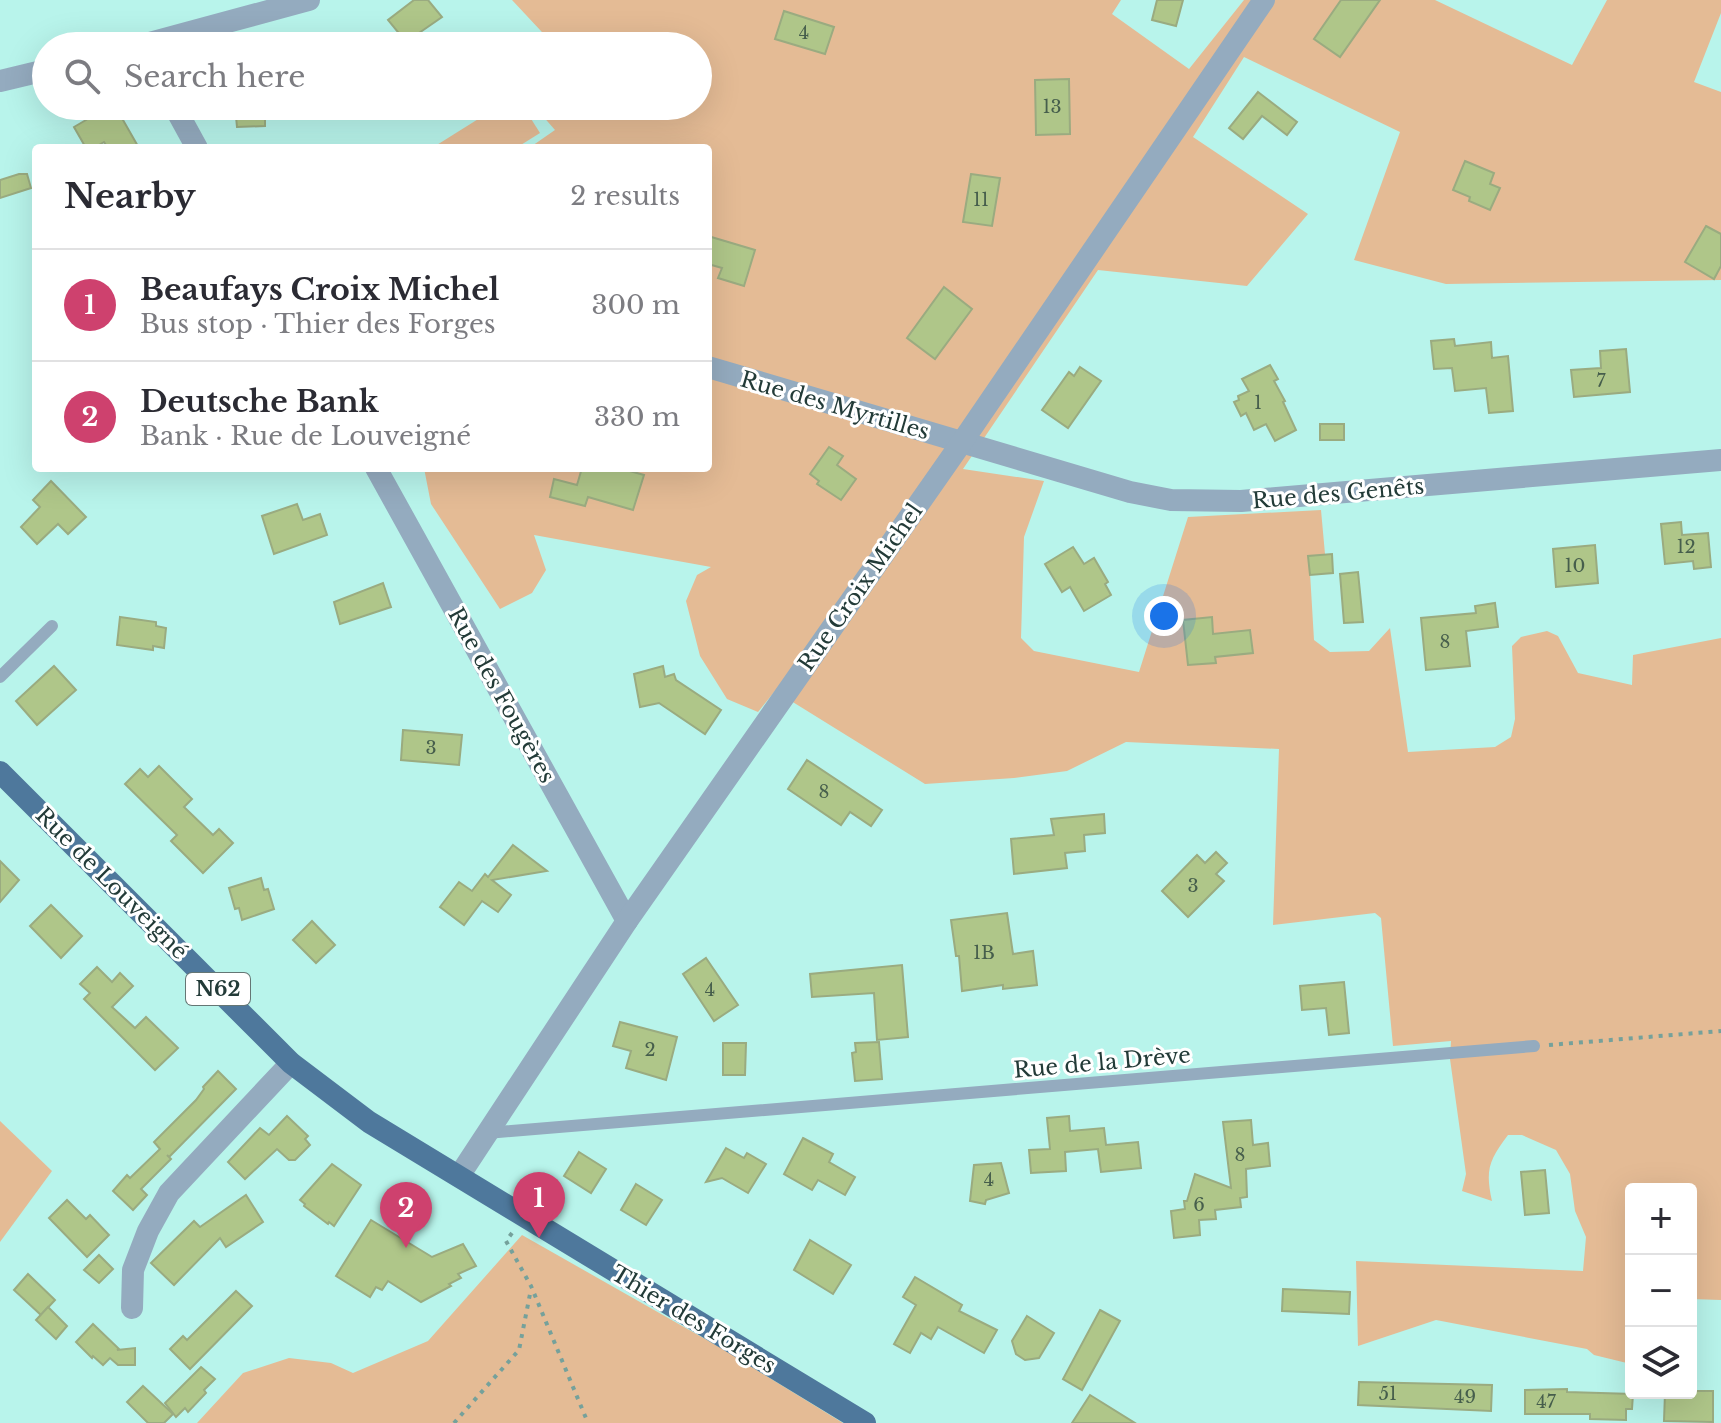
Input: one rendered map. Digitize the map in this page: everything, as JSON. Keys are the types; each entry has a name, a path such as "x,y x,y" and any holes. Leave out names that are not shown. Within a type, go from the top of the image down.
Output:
{"main road":[{"name":"Rue de Louveigné","path":"0,772 291,1063 369,1122 459,1176"},
{"name":"N62","path":"459,1176 519,1222"},
{"name":"Thier des Forges","path":"519,1222 865,1423"}],"street":[{"path":"192,32 309,0"},
{"name":"Rue Croix Michel","path":"459,1176 627,921 962,442 1264,0"},
{"path":"0,81 32,73"},
{"path":"182,120 195,144"},
{"name":"Rue des Myrtilles","path":"712,368 962,442"},
{"name":"Rue des Genêts","path":"962,442 1130,492 1171,500 1257,500 1721,460"},
{"name":"Rue des Fougères","path":"378,472 627,921"},
{"path":"132,1308 133,1270 148,1231 169,1193 291,1063"}],"lane":[{"path":"0,677 52,626"},
{"name":"Rue de la Drève","path":"487,1133 1534,1046"}],"path":[{"path":"1534,1046 1721,1031"},
{"path":"519,1222 506,1241 531,1286 588,1423"},
{"path":"454,1423 519,1350 531,1286"}],"shaded area":[{"path":"512,0 1121,0 1112,14 1189,69 1244,0 1435,0 1572,65 1607,0 1721,0 1721,13 1694,82 1721,92 1721,280 1446,284 1354,260 1400,132 1244,57 1193,137 1308,214 1247,286 1098,270 963,469 1044,481 1024,537 1021,638 1034,651 1139,672 1188,517 1321,510 1325,554 1309,556 1314,640 1330,652 1369,651 1390,628 1408,752 1495,747 1511,737 1515,719 1512,646 1521,637 1547,631 1558,636 1578,673 1632,685 1633,655 1721,638 1721,1300 1697,1299 1697,1183 1625,1183 1625,1363 1594,1355 1587,1349 1436,1320 1358,1346 1356,1261 1583,1271 1586,1237 1575,1211 1570,1174 1556,1150 1522,1135 1508,1135 1496,1152 1489,1173 1492,1201 1462,1191 1466,1174 1450,1059 1451,1041 1393,1046 1381,918 1375,913 1273,925 1279,749 1126,742 1067,771 925,784 775,691 758,712 727,699 700,656 686,601 697,575 711,567 534,535 546,570 532,593 500,609 431,504 425,472 712,472 712,144 535,144 555,130 546,120 712,120 712,32 542,32"},
{"path":"477,120 532,120 540,133 522,144 438,144"},
{"path":"0,1121 52,1171 0,1242"},
{"path":"522,1235 721,1348 843,1423 197,1423 243,1373 289,1358 331,1363 353,1373 428,1341"}],"building":[{"path":"414,0 428,0 442,17 420,32 398,32 388,20"},
{"path":"1157,0 1183,0 1176,26 1152,20"},
{"path":"1341,0 1380,0 1340,57 1314,39"},
{"path":"784,11 834,27 825,54 775,39"},
{"path":"1069,79 1070,134 1036,135 1035,80"},
{"path":"1258,92 1297,122 1287,135 1262,116 1243,139 1229,128"},
{"path":"86,120 123,120 137,144 84,144 74,127"},
{"path":"236,120 265,120 265,126 237,127"},
{"path":"1465,161 1494,173 1490,184 1500,188 1490,210 1453,190"},
{"path":"27,174 31,188 0,198 0,180"},
{"path":"971,174 1000,178 992,226 963,222"},
{"path":"1706,226 1721,234 1721,266 1714,279 1685,262"},
{"path":"712,237 755,250 744,286 718,278 722,268 712,265"},
{"path":"944,287 972,309 935,359 907,338"},
{"path":"1454,339 1455,346 1491,342 1492,358 1508,356 1513,411 1489,413 1486,388 1455,391 1452,368 1434,369 1431,341"},
{"path":"1626,349 1630,392 1574,397 1571,370 1601,368 1600,351"},
{"path":"1270,365 1296,430 1275,441 1266,424 1254,430 1246,413 1241,416 1234,402 1239,400 1238,396 1249,391 1242,379"},
{"path":"1080,367 1101,381 1068,428 1042,410 1069,372 1074,376"},
{"path":"1320,424 1344,424 1344,440 1320,440"},
{"path":"829,447 843,456 837,465 856,479 841,500 817,484 819,481 810,474"},
{"path":"581,472 633,472 644,475 633,510 588,497 585,506 550,497 554,479 577,485"},
{"path":"51,481 86,517 68,534 58,524 37,544 21,527 40,507 33,500"},
{"path":"297,504 303,520 320,514 327,535 274,554 262,516"},
{"path":"1681,522 1682,535 1708,533 1711,567 1694,569 1693,561 1665,564 1661,524"},
{"path":"1595,545 1598,583 1556,587 1553,549"},
{"path":"1073,547 1084,564 1094,558 1108,582 1105,584 1111,595 1084,611 1070,587 1062,592 1045,564"},
{"path":"1332,554 1333,573 1310,575 1308,556"},
{"path":"1358,572 1363,622 1344,623 1340,574"},
{"path":"383,583 391,607 340,624 334,602"},
{"path":"1495,603 1498,627 1466,631 1470,666 1426,670 1421,618 1476,613 1475,606"},
{"path":"120,617 156,622 156,626 166,628 164,648 153,646 153,650 117,645"},
{"path":"1212,617 1213,634 1250,630 1253,653 1215,657 1216,663 1188,665 1183,620"},
{"path":"54,666 76,690 37,725 16,701"},
{"path":"663,666 665,677 674,674 676,680 721,710 705,734 659,703 640,707 634,674"},
{"path":"403,730 462,735 459,765 401,760"},
{"path":"807,760 882,810 871,826 850,812 841,825 788,789"},
{"path":"159,766 192,799 184,807 213,835 219,829 233,843 203,873 171,841 177,835 125,784 140,769 148,777"},
{"path":"1104,814 1105,833 1084,835 1085,851 1065,853 1067,868 1014,874 1011,839 1054,835 1051,819"},
{"path":"513,845 547,871 492,880 511,895 498,912 482,901 464,925 440,907 459,882 472,891 485,874 488,877"},
{"path":"1216,852 1227,863 1216,874 1224,881 1188,917 1162,891 1197,855 1205,863"},
{"path":"0,861 19,880 0,902"},
{"path":"261,878 274,909 242,920 229,888"},
{"path":"51,905 82,936 61,958 30,926"},
{"path":"1007,913 1013,954 1033,951 1037,985 1003,989 1003,985 962,991 951,920"},
{"path":"312,921 335,945 316,963 293,940"},
{"path":"706,958 738,1005 714,1021 683,974"},
{"path":"902,965 908,1037 877,1040 874,993 812,997 810,974"},
{"path":"97,967 112,982 120,973 133,986 112,1007 135,1028 146,1017 178,1048 155,1070 84,999 90,993 80,984"},
{"path":"1344,982 1349,1033 1329,1035 1326,1008 1302,1010 1300,986"},
{"path":"620,1022 677,1037 666,1080 626,1068 631,1051 613,1046"},
{"path":"879,1042 882,1079 855,1081 852,1053 856,1052 855,1043"},
{"path":"723,1043 746,1043 745,1075 723,1075"},
{"path":"218,1071 236,1089 169,1157 171,1159 141,1189 147,1195 133,1210 113,1191 127,1175 130,1178 160,1149 154,1142 196,1100"},
{"path":"287,1116 308,1136 305,1139 310,1145 295,1160 289,1160 277,1149 245,1179 228,1162 260,1128 269,1135"},
{"path":"1069,1116 1070,1131 1104,1128 1106,1145 1138,1142 1141,1168 1101,1172 1098,1149 1065,1152 1066,1171 1031,1173 1029,1150 1050,1149 1047,1118"},
{"path":"1251,1120 1253,1145 1268,1143 1270,1166 1246,1169 1247,1197 1240,1198 1241,1207 1215,1210 1216,1219 1199,1220 1200,1235 1174,1238 1171,1211 1185,1209 1184,1201 1187,1201 1195,1174 1231,1188 1223,1122"},
{"path":"803,1138 833,1154 829,1162 855,1177 845,1195 818,1180 812,1190 784,1174"},
{"path":"726,1148 744,1158 747,1153 766,1164 748,1193 722,1178 706,1182"},
{"path":"579,1152 606,1169 591,1193 564,1176"},
{"path":"1001,1163 1009,1193 986,1200 985,1204 970,1201 974,1165"},
{"path":"332,1164 361,1185 334,1226 300,1200"},
{"path":"1545,1170 1549,1213 1525,1215 1521,1172"},
{"path":"636,1184 662,1200 646,1225 621,1210"},
{"path":"246,1195 263,1222 226,1247 220,1238 174,1285 151,1263 194,1221 200,1227"},
{"path":"67,1200 86,1219 90,1215 109,1235 87,1257 49,1218"},
{"path":"371,1220 432,1257 463,1244 476,1266 458,1274 461,1278 449,1284 451,1286 421,1302 388,1281 382,1290 376,1287 370,1297 336,1276"},
{"path":"810,1240 851,1265 833,1294 794,1270"},
{"path":"99,1255 113,1269 99,1283 84,1270"},
{"path":"28,1274 55,1300 41,1315 14,1290"},
{"path":"915,1277 962,1305 959,1311 997,1330 984,1353 938,1327 931,1339 921,1333 910,1353 894,1344 916,1305 903,1297"},
{"path":"1283,1289 1350,1292 1349,1314 1282,1311"},
{"path":"236,1291 252,1306 190,1369 170,1349 183,1336 187,1340"},
{"path":"48,1307 67,1326 56,1339 36,1320"},
{"path":"1100,1310 1120,1321 1082,1390 1063,1379"},
{"path":"1027,1316 1054,1333 1039,1358 1025,1360 1016,1354 1012,1341"},
{"path":"93,1324 117,1350 135,1348 135,1365 118,1365 110,1358 103,1365 92,1358 76,1342"},
{"path":"201,1367 215,1379 188,1412 185,1408 176,1417 165,1403"},
{"path":"1359,1382 1492,1385 1491,1411 1358,1405"},
{"path":"143,1386 173,1414 164,1423 148,1423 127,1402"},
{"path":"1567,1389 1567,1392 1625,1394 1625,1399 1633,1399 1632,1409 1626,1409 1626,1420 1590,1419 1590,1414 1525,1414 1525,1390"},
{"path":"1697,1391 1713,1391 1713,1422 1664,1421 1665,1399 1697,1399"},
{"path":"1090,1395 1135,1423 1072,1423"}],"place":[{"name":"Beaufays Croix Michel","path":"539,1238"},
{"name":"Deutsche Bank","path":"406,1248"}]}
